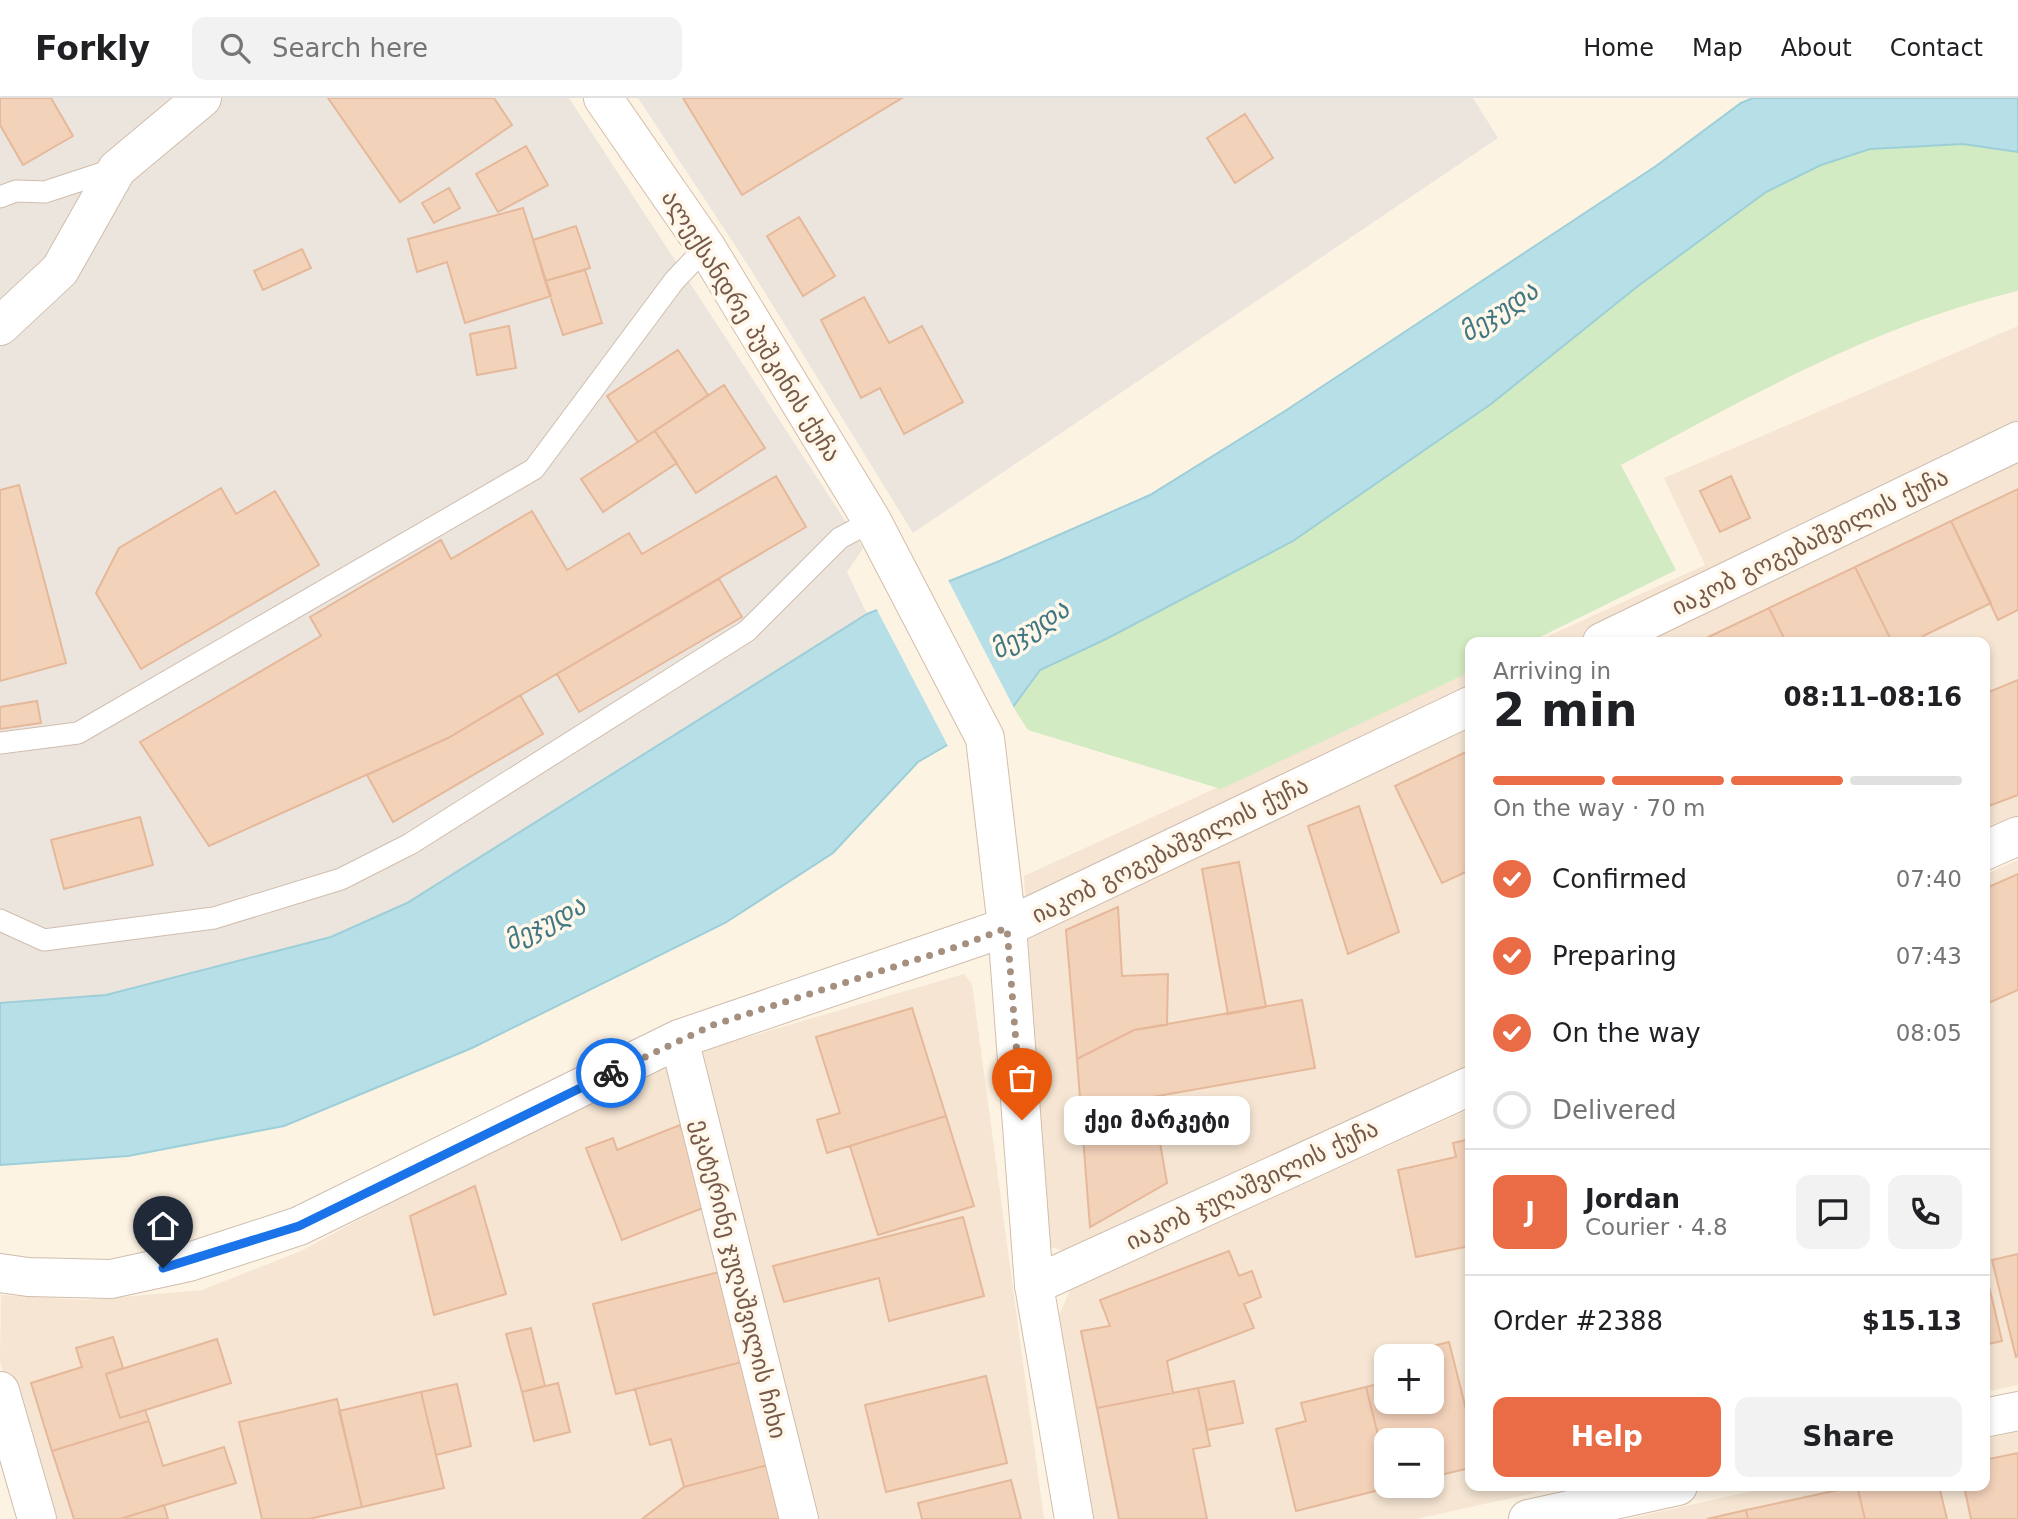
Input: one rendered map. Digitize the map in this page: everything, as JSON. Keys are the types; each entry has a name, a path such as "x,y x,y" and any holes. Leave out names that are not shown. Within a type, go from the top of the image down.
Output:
{"street":[{"path":"0,326 60,270 117,169 202,98"},
{"name":"ალექსანდრე პუშკინის ქუჩა","path":"603,98 706,247 872,521 985,738 1007,928"},
{"name":"იაკობ გოგებაშვილის ქუჩა","path":"1612,637 2018,441"},
{"name":"იაკობ გოგებაშვილის ქუჩა","path":"0,1273 28,1277 111,1279 189,1262 299,1226 679,1040 1007,928 1465,708"},
{"path":"1990,848 2018,836"},
{"path":"1007,928 1034,1285 1074,1519"},
{"name":"ეკატერინე ჯუღაშვილის ჩიხი","path":"679,1040 799,1519"},
{"name":"იაკობ ჯუღაშვილის ქუჩა","path":"1034,1285 1465,1088"},
{"path":"0,1391 8,1447 37,1519"},
{"path":"1990,1417 2018,1411"},
{"path":"1528,1519 1655,1491"}],"lane":[{"path":"5,190 45,192 117,169"},
{"path":"0,743 78,733 534,469 674,281 706,247"},
{"path":"0,920 44,940 214,918 341,879 410,844 747,631 840,538 872,521"}],"shaded area":[{"path":"0,98 569,98 863,548 847,572 867,614 407,903 331,937 106,995 0,1003"},
{"path":"638,98 1473,98 1498,138 913,533 748,265"},
{"path":"2018,326 2018,817 1990,830 1990,637 1546,637 1705,565 1664,478"},
{"path":"1465,674 1465,1070 1068,1252 1047,1246 1024,876"},
{"path":"2018,860 2018,1385 1990,1391 1990,872"},
{"path":"964,974 972,984 1044,1519 46,1519 0,1362 1,1295 87,1300 202,1290 301,1251 562,1110 703,1050"},
{"path":"1465,1111 1465,1491 1542,1491 1416,1519 1091,1519 1058,1318 1070,1290"},
{"path":"2018,1431 2018,1519 1627,1519 1753,1491 1990,1491 1990,1438"}],"green space":[{"path":"1963,144 2018,152 2018,291 1966,305 1864,343 1765,389 1621,465 1676,570 1540,637 1465,637 1465,674 1221,789 1028,730 1013,707 1040,670 1106,639 1293,541 1491,404 1638,286 1766,192 1821,165 1870,149"}],"water":[{"name":"მეჯუდა","path":"1753,98 2018,98 2018,152 1963,144 1870,149 1821,165 1766,192 1638,286 1491,404 1293,541 1106,639 1040,670 1013,707 918,762 833,853 725,923 472,1048 284,1126 128,1156 0,1165 0,1003 106,995 331,937 407,903 867,614 997,562 1150,495 1285,411 1656,166 1741,103"}],"pier":[{"path":"947,578 1015,710 949,748 875,606"}],"building":[{"path":"0,98 51,98 73,136 23,165 0,125"},
{"path":"328,98 494,98 512,125 400,202"},
{"path":"683,98 902,98 742,195"},
{"path":"1245,114 1273,158 1235,183 1207,138"},
{"path":"526,146 548,185 498,212 476,174"},
{"path":"449,188 460,208 434,223 422,203"},
{"path":"523,208 551,296 465,323 447,262 417,272 408,239"},
{"path":"799,217 835,276 803,296 767,236"},
{"path":"576,226 590,268 545,281 533,240"},
{"path":"302,249 311,268 263,290 254,271"},
{"path":"585,270 602,323 563,335 545,281"},
{"path":"864,297 889,343 922,326 963,402 904,434 880,388 861,398 821,320"},
{"path":"509,326 516,368 477,375 470,334"},
{"path":"678,350 708,395 638,442 607,396"},
{"path":"724,385 765,448 696,493 655,431"},
{"path":"655,431 677,463 603,512 581,479"},
{"path":"776,476 806,527 448,738 209,846 140,742 321,636 310,617 441,540 451,559 532,511 567,570 629,533 642,554"},
{"path":"1731,476 1750,518 1720,532 1700,491"},
{"path":"19,485 66,663 0,681 0,490"},
{"path":"221,488 236,514 275,491 319,565 141,669 96,593 119,548"},
{"path":"2018,489 2018,610 1998,620 1951,521"},
{"path":"1951,521 1991,603 1924,637 1890,637 1855,567"},
{"path":"1855,567 1890,637 1784,637 1769,608"},
{"path":"719,579 742,617 579,712 557,674"},
{"path":"1769,608 1784,637 1708,637"},
{"path":"2018,680 2018,795 1990,806 1990,692"},
{"path":"520,695 543,734 393,822 367,775 448,738"},
{"path":"37,701 41,723 0,729 0,707"},
{"path":"1465,752 1465,872 1442,883 1395,786"},
{"path":"1359,806 1399,932 1348,954 1308,826"},
{"path":"140,817 153,865 64,889 51,840"},
{"path":"1239,862 1266,1007 1228,1014 1202,869"},
{"path":"2018,874 2018,990 1990,1002 1990,886"},
{"path":"1118,907 1122,976 1168,974 1167,1025 1134,1030 1077,1059 1066,930"},
{"path":"1302,1000 1315,1068 1152,1097 1167,1183 1090,1227 1077,1059 1134,1030"},
{"path":"912,1008 946,1116 827,1153 817,1120 840,1113 816,1037"},
{"path":"946,1116 974,1206 878,1235 850,1146"},
{"path":"680,1125 713,1204 622,1240 586,1148 613,1138 617,1150"},
{"path":"1465,1140 1465,1247 1416,1257 1398,1170 1456,1157 1453,1143"},
{"path":"475,1186 506,1294 434,1315 410,1216"},
{"path":"963,1217 984,1296 889,1321 879,1278 784,1302 773,1266"},
{"path":"1229,1251 1239,1276 1252,1271 1261,1297 1244,1304 1254,1328 1167,1361 1173,1393 1097,1408 1081,1331 1110,1326 1100,1300"},
{"path":"2018,1254 2018,1356 2016,1357 1992,1260"},
{"path":"727,1270 746,1361 616,1394 593,1304"},
{"path":"1990,1290 2002,1341 1990,1344"},
{"path":"531,1328 545,1386 522,1392 506,1334"},
{"path":"113,1337 123,1368 106,1374 120,1418 145,1410 149,1421 52,1451 31,1383 82,1367 76,1348"},
{"path":"217,1339 231,1383 120,1418 106,1374"},
{"path":"1449,1342 1465,1405 1465,1469 1444,1474 1444,1428 1376,1428 1366,1387 1374,1385 1374,1414 1444,1414 1444,1344 1441,1344"},
{"path":"746,1361 772,1464 684,1487 671,1439 650,1445 635,1389"},
{"path":"986,1376 1007,1463 886,1492 865,1405"},
{"path":"1234,1381 1243,1423 1207,1430 1198,1388"},
{"path":"558,1383 570,1432 534,1441 522,1392"},
{"path":"457,1384 471,1446 436,1455 421,1392"},
{"path":"1366,1387 1376,1428 1374,1428 1374,1491 1296,1511 1276,1429 1306,1421 1301,1403"},
{"path":"1198,1388 1210,1446 1193,1449 1207,1519 1119,1519 1097,1408"},
{"path":"421,1392 444,1488 362,1507 339,1411"},
{"path":"337,1399 362,1507 309,1519 262,1519 239,1422"},
{"path":"149,1421 163,1466 224,1447 236,1483 120,1519 74,1519 52,1451"},
{"path":"2018,1453 2018,1519 1971,1519 1965,1491 1990,1491 1990,1459"},
{"path":"772,1464 786,1519 642,1519 684,1487"},
{"path":"1011,1480 1021,1519 922,1519 918,1503"},
{"path":"1834,1491 1858,1491 1865,1519 1748,1519 1746,1510"},
{"path":"1858,1491 1940,1491 1947,1519 1865,1519"},
{"path":"164,1505 168,1519 120,1519"},
{"path":"1746,1510 1748,1519 1707,1519"}],"way so far":[{"path":"611,1073 713,1025 1007,928 1022,1120"}],"place":[{"name":"ქეი მარკეტი","path":"1022,1120"}],"route":[{"path":"163,1268 299,1226 611,1073"}]}
